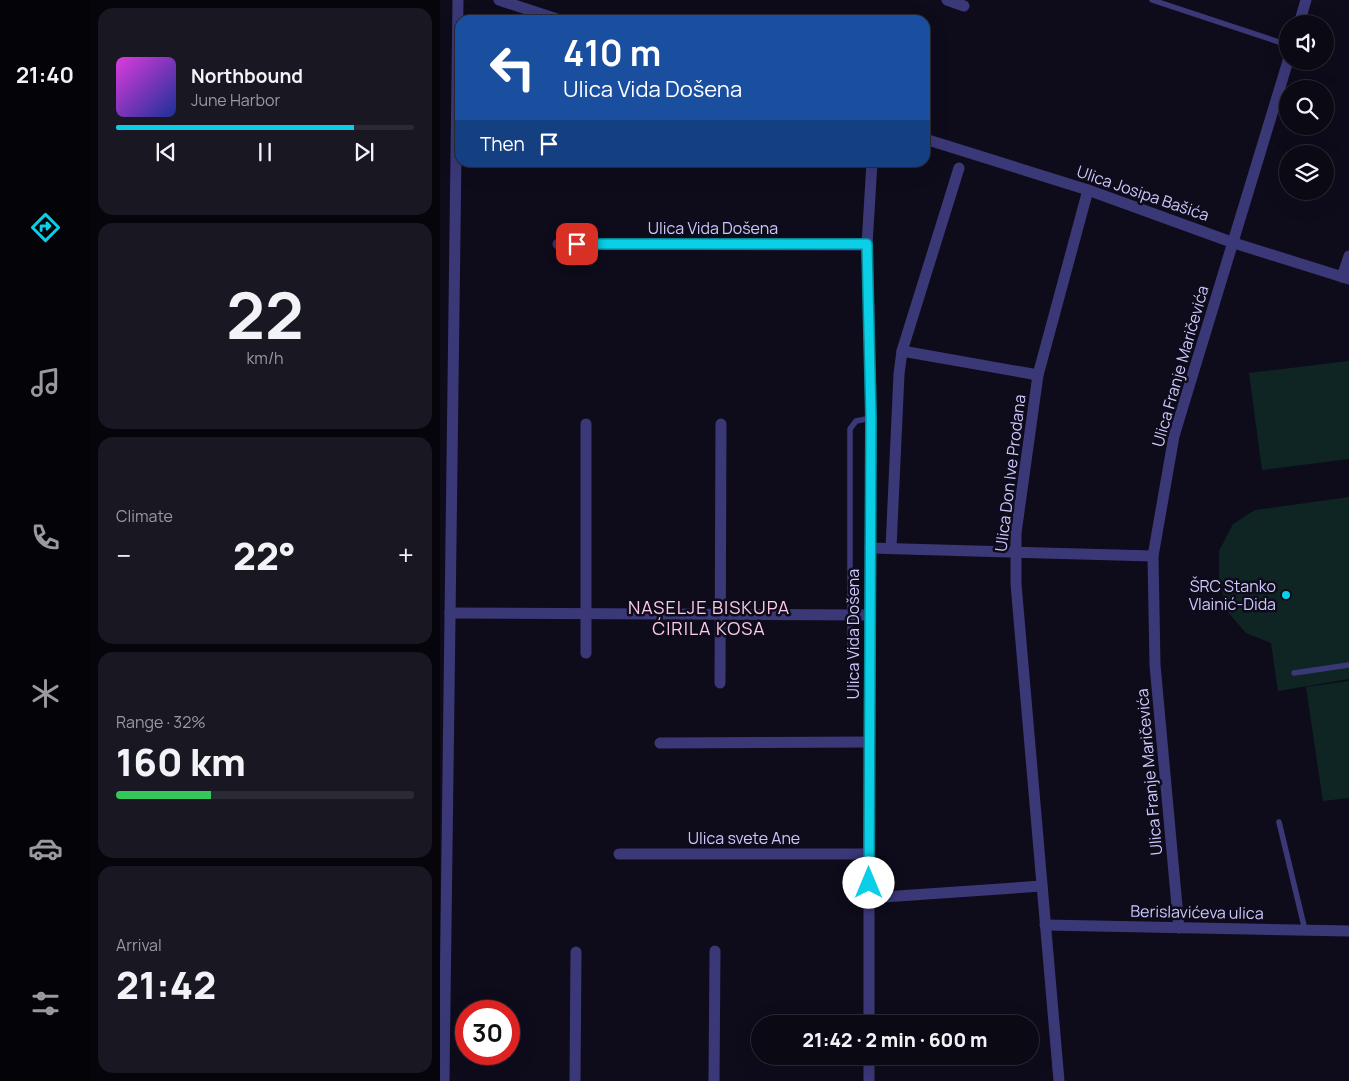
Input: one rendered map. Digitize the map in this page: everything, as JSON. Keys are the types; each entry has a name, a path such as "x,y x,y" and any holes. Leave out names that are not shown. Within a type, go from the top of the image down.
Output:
{"street":[{"path":"458,0 458,15"},
{"path":"499,0 545,15"},
{"path":"947,0 964,6"},
{"path":"1302,15 1306,0"},
{"name":"Ulica Franje Maričevića","path":"1179,928 1155,665 1153,556 1174,436 1285,70"},
{"name":"Ulica Josipa Bašića","path":"930,141 1088,190 1234,242 1346,278"},
{"path":"444,1081 446,617 455,154"},
{"name":"Ulica Vida Došena","path":"869,1015 871,418 867,244 872,167"},
{"path":"891,548 902,351 959,168"},
{"name":"Ulica Don Ive Prodana","path":"1059,1081 1024,658 1016,584 1015,551 1038,375 1088,190"},
{"name":"Ulica Vida Došena","path":"558,244 867,244"},
{"path":"1346,278 1349,256"},
{"path":"902,351 1038,375"},
{"path":"586,424 586,653"},
{"path":"720,683 722,424"},
{"path":"870,548 1153,556"},
{"path":"446,617 585,613 870,614"},
{"path":"660,743 869,742"},
{"name":"Ulica svete Ane","path":"619,854 869,854"},
{"path":"869,898 1042,886"},
{"name":"Berislavićeva ulica","path":"1045,925 1349,931"},
{"path":"714,1081 715,951"},
{"path":"575,1081 576,952"},
{"path":"870,1065 870,1081"}],"lane":[{"path":"1152,0 1279,42"},
{"path":"850,653 850,429 856,421 871,418"},
{"path":"1294,673 1349,664"},
{"path":"1279,822 1304,930"}],"green space":[{"path":"1349,361 1349,459 1262,470 1249,373"},
{"name":"ŠRC Stanko Vlainić-Dida","path":"1349,497 1349,679 1278,691 1271,643 1246,633 1227,611 1219,580 1219,551 1233,524 1255,510"},
{"path":"1349,681 1349,798 1323,801 1306,687"}],"place":[{"name":"ŠRC Stanko Vlainić-Dida","path":"1286,595"}],"district":[{"name":"NASELJE BISKUPA ĆIRILA KOSA","path":"709,618"}],"route":[{"path":"577,244 867,244 871,418 869,883"}]}
